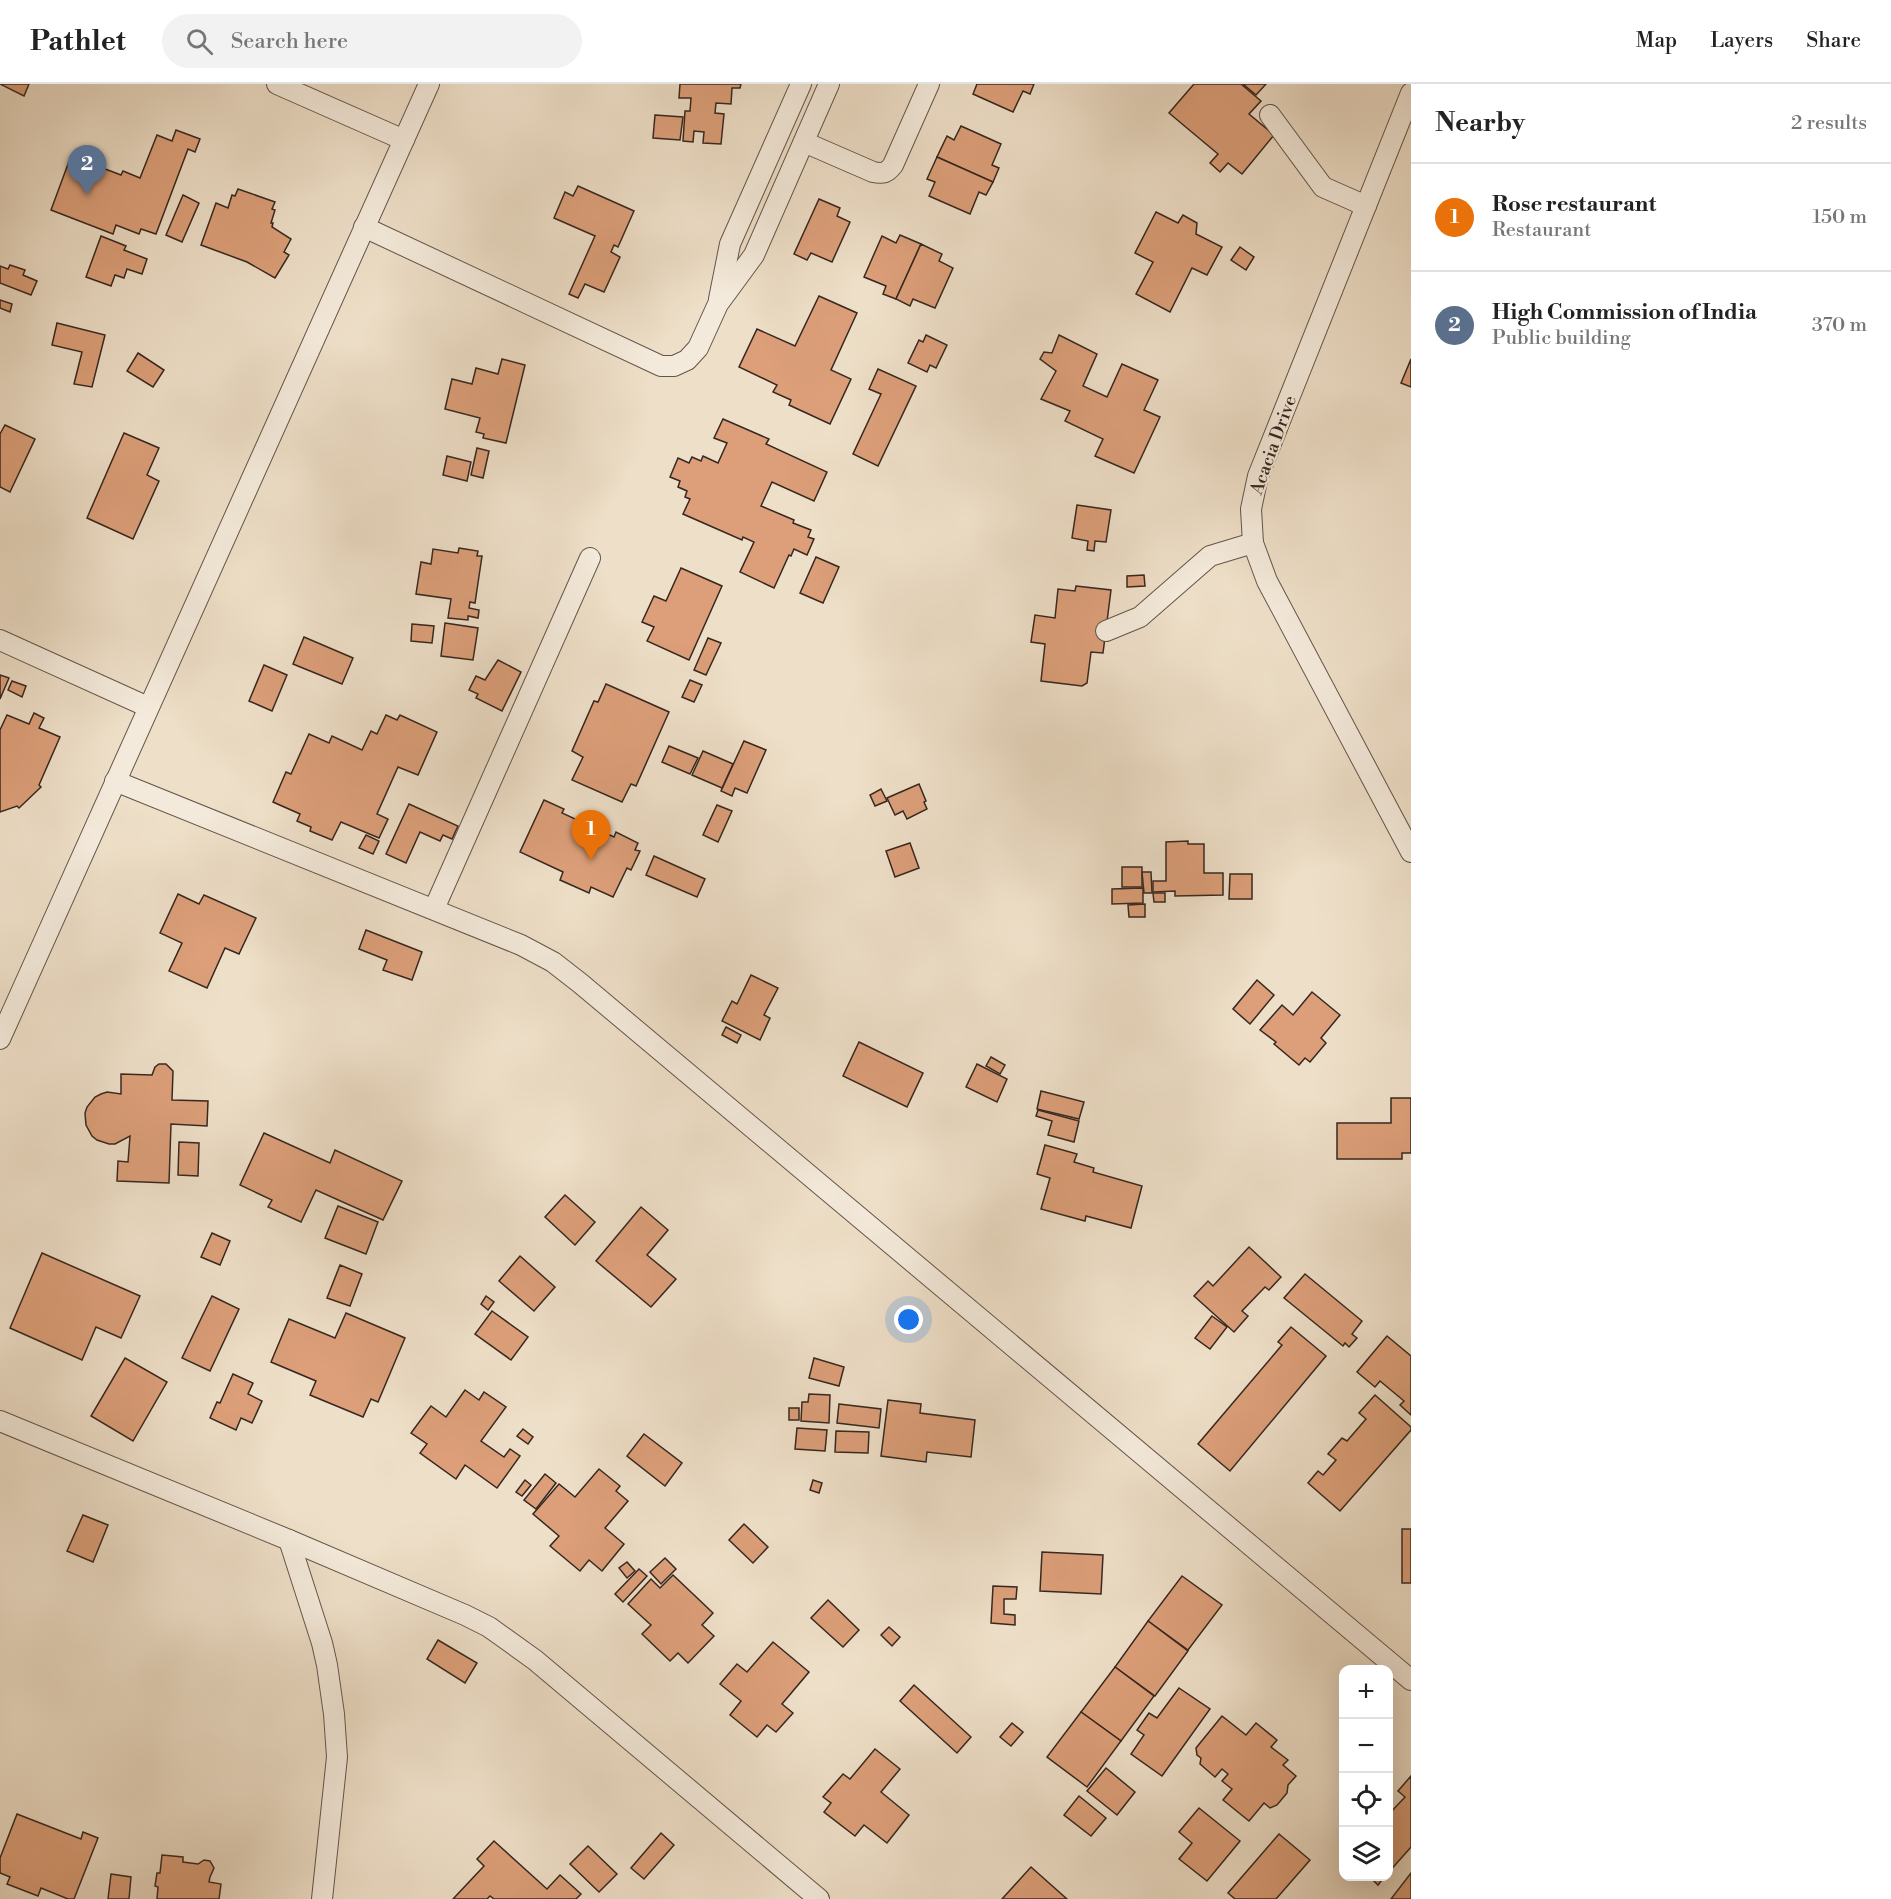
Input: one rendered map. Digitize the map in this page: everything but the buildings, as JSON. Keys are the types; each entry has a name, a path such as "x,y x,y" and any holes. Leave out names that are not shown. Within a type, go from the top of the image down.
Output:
{"street":[{"path":"277,84 404,140"},
{"path":"0,1039 429,84"},
{"path":"718,304 730,244 801,84"},
{"path":"364,227 661,366 674,366 687,360 698,348 718,304 754,255 829,84"},
{"path":"804,142 873,172 882,174 889,171 929,84"},
{"name":"Acacia Drive","path":"1411,93 1258,476 1251,509 1253,543 1267,581 1411,852"},
{"path":"1270,115 1323,187 1366,206"},
{"path":"1106,631 1140,617 1210,556 1253,543"},
{"path":"434,909 590,558"},
{"path":"0,640 148,707"},
{"path":"115,781 434,909 521,945 553,962 1411,1680"},
{"path":"0,1421 289,1540 489,1627 535,1660 819,1899"},
{"path":"289,1540 322,1643 334,1714 337,1757 322,1899"}],"place":[{"name":"High Commission of India","path":"87,195"},
{"name":"Rose restaurant","path":"591,860"}]}
